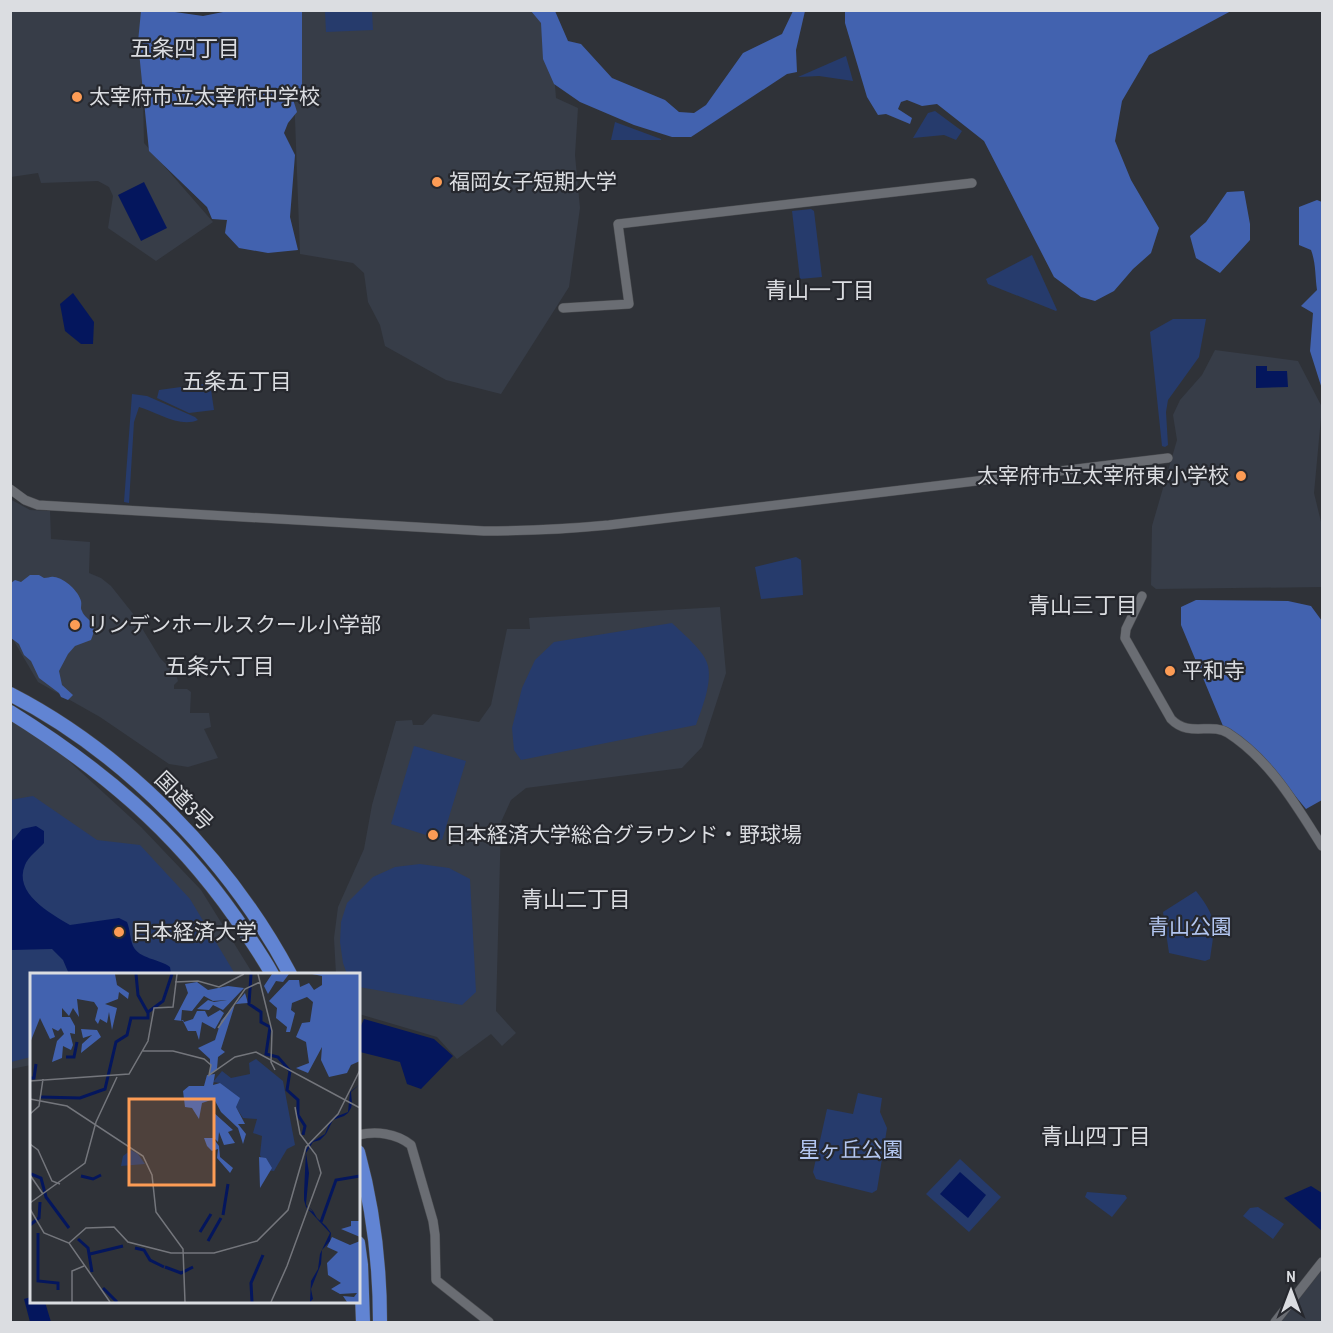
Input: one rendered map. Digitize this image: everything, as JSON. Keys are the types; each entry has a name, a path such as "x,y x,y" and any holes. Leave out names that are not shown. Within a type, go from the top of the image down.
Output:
{"highway":[{"name":"国道3号","path":"10,694 64,726 107,757 162,805 225,875 252,912 289,973"},
{"name":"国道3号","path":"10,712 53,738 96,770 150,816 214,887 252,941 271,973"},
{"path":"360,1159 366,1179 380,1286 380,1323"},
{"path":"360,1275 363,1323"}],"street":[{"path":"563,308 629,304 618,224 972,183"},
{"path":"10,489 25,500 38,505 514,531 570,529 1168,458"},
{"path":"1142,596 1126,629 1125,638 1171,719 1188,729 1227,732 1255,755 1284,787 1323,846"},
{"path":"360,1135 378,1132 411,1145 435,1235 436,1280 489,1323"},
{"path":"1275,1323 1323,1262"}],"shaded area":[{"path":"845,10 1231,11 1149,55 1122,101 1115,141 1131,180 1159,228 1151,253 1114,291 1095,301 1081,297 1054,277 984,141 937,104 922,106 907,100 901,102 898,109 912,118 910,124 886,114 878,115 867,97 845,23"},
{"name":"太宰府市立太宰府中学校","path":"10,11 147,11 142,50 144,143 213,222 156,261 108,228 113,196 109,187 98,181 41,183 38,173 11,177"},
{"path":"141,11 168,11 203,16 228,11 302,11 302,88 293,99 297,112 288,123 284,133 295,155 290,217 298,250 268,253 239,248 225,233 227,220 212,219 207,207 149,151 138,42"},
{"name":"福岡女子短期大学","path":"291,11 549,11 556,98 578,108 575,155 580,208 569,287 501,394 446,380 385,346 380,325 368,302 364,273 353,263 300,254"},
{"path":"531,11 555,11 568,41 581,44 612,78 665,100 679,112 694,113 706,105 743,53 782,34 793,11 805,11 796,50 797,72 787,74 691,137 672,137 634,125 580,102 554,84 543,59 541,23"},
{"path":"144,182 167,228 141,241 118,195"},
{"path":"1244,191 1250,224 1250,240 1220,273 1196,258 1190,236 1206,222 1227,192"},
{"path":"1317,200 1322,202 1322,389 1310,351 1313,313 1301,306 1317,290 1315,265 1311,250 1299,245 1299,207"},
{"path":"73,293 94,322 93,344 81,344 65,331 60,304"},
{"name":"太宰府市立太宰府東小学校","path":"1215,350 1298,361 1322,407 1314,493 1322,526 1322,587 1156,589 1151,585 1152,526 1177,440 1173,415 1180,400 1202,375"},
{"path":"1256,366 1267,366 1267,371 1287,371 1288,387 1256,388"},
{"name":"リンデンホールスクール小学部","path":"10,499 30,510 50,511 51,539 90,542 89,573 101,578 111,586 134,615 160,658 174,669 178,681 174,689 187,689 191,692 190,713 209,713 211,727 204,729 218,758 188,767 169,764 100,717 38,682 11,636"},
{"path":"30,575 58,578 71,586 81,601 81,610 93,625 91,640 75,646 59,671 62,685 73,695 68,700 61,697 39,678 31,661 24,655 19,644 11,638 11,583 15,580 21,582"},
{"path":"1196,600 1288,601 1311,606 1322,621 1322,800 1306,809 1268,763 1223,726 1181,625 1181,607"},
{"name":"日本経済大学総合グラウンド・野球場","path":"720,607 726,673 702,747 682,768 526,788 511,800 501,822 496,1011 516,1033 502,1046 491,1034 457,1059 437,1037 360,1014 360,973 336,973 334,938 338,907 364,849 372,805 396,721 412,720 413,725 423,725 433,714 479,722 491,705 507,629 530,629 529,618"},
{"name":"日本経済大学","path":"10,721 35,730 141,827 201,890 252,973 30,973 30,1065 11,1069"},
{"path":"36,826 44,831 44,843 26,862 23,875 24,884 36,901 70,925 119,918 127,922 136,950 170,967 171,973 69,973 63,960 52,949 11,950 11,842 22,829"},
{"path":"364,1019 434,1039 453,1056 421,1089 407,1084 400,1062 360,1052 360,1028"},
{"path":"960,1172 986,1195 968,1218 940,1194"},
{"path":"1311,1186 1322,1193 1322,1231 1284,1198"},
{"path":"1322,1270 1322,1322 1281,1322"},
{"path":"30,1297 30,1303 45,1303 51,1322 30,1322 24,1299"}],"green space":[{"path":"325,11 372,11 373,30 326,32"},
{"path":"846,56 853,81 819,76 798,77"},
{"path":"935,111 962,131 956,140 944,135 913,138 928,113"},
{"path":"615,122 661,139 661,140 611,140"},
{"path":"811,209 814,211 822,277 800,279 792,211"},
{"path":"1032,255 1056,311 988,284 986,279"},
{"path":"1173,319 1206,319 1199,357 1168,400 1166,412 1168,445 1165,447 1162,446 1150,332"},
{"path":"210,383 214,410 189,413 157,398 159,390"},
{"path":"132,394 147,396 198,420 176,421 139,407 134,422 129,503 124,502"},
{"path":"796,557 801,560 803,595 761,599 755,567"},
{"path":"672,623 698,648 708,666 708,688 696,725 521,760 514,750 512,728 522,688 535,660 554,642"},
{"path":"414,746 466,761 442,840 391,824"},
{"name":"日本経済大学","path":"33,796 97,840 140,845 190,899 234,973 30,973 30,1057 11,1062 10,800"},
{"path":"420,864 449,868 470,879 476,992 462,1005 360,987 360,973 347,973 340,942 341,922 347,903 373,877 395,867"},
{"name":"青山公園","path":"1196,891 1208,909 1214,930 1210,959 1205,961 1169,953 1163,912"},
{"name":"星ヶ丘公園","path":"858,1093 882,1098 880,1112 887,1128 877,1190 872,1193 816,1179 813,1172 827,1109 853,1114"},
{"path":"960,1159 1001,1197 969,1232 926,1194"},
{"path":"1087,1192 1125,1195 1127,1198 1112,1217 1085,1197"},
{"path":"1258,1207 1284,1224 1273,1239 1243,1216 1250,1208"}],"place":[{"name":"太宰府市立太宰府中学校","path":"77,97"},
{"name":"福岡女子短期大学","path":"437,182"},
{"name":"太宰府市立太宰府東小学校","path":"1241,476"},
{"name":"リンデンホールスクール小学部","path":"75,625"},
{"name":"平和寺","path":"1170,671"},
{"name":"日本経済大学総合グラウンド・野球場","path":"433,835"},
{"name":"日本経済大学","path":"119,932"}],"district":[{"name":"五条四丁目","path":"185,48"},
{"name":"青山一丁目","path":"820,290"},
{"name":"五条五丁目","path":"237,381"},
{"name":"青山三丁目","path":"1083,605"},
{"name":"五条六丁目","path":"220,666"},
{"name":"青山二丁目","path":"576,899"},
{"name":"青山四丁目","path":"1096,1136"}]}
